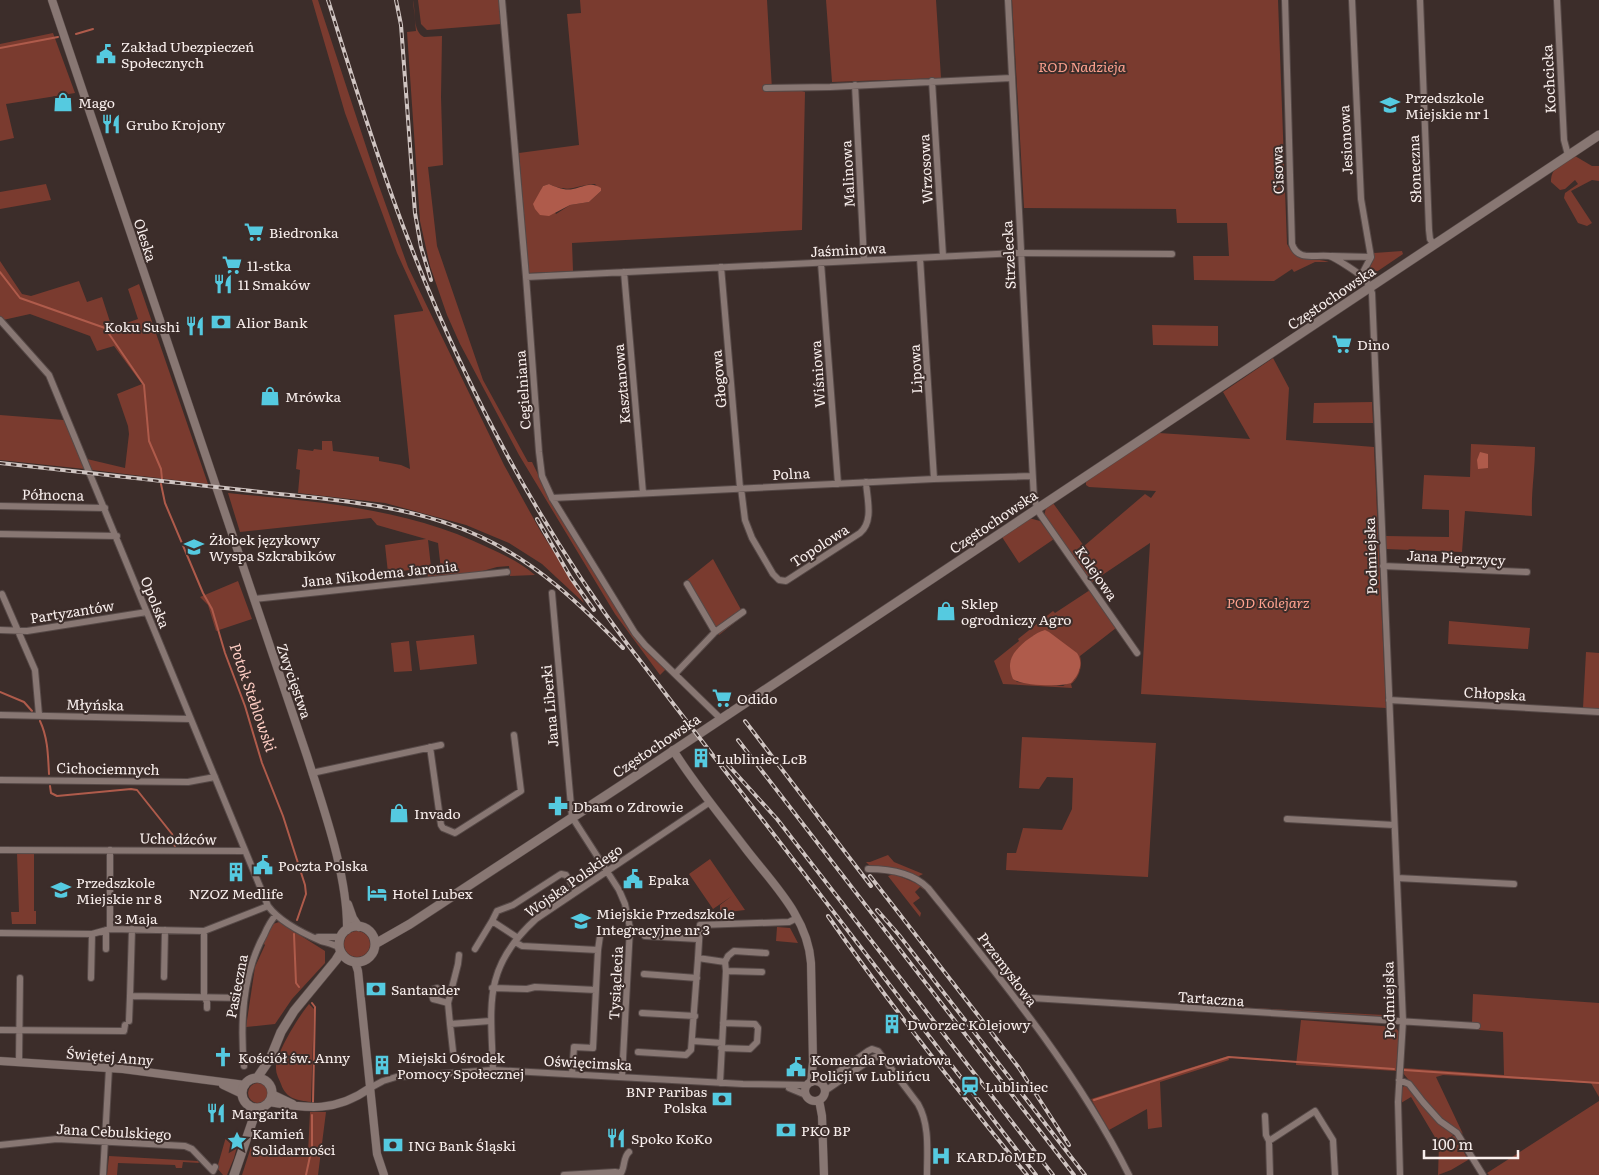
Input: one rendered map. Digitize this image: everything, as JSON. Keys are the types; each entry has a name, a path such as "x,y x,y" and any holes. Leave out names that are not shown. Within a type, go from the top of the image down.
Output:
{"main road":[{"name":"Częstochowska","path":"375,944 572,817 1599,135"},
{"path":"257,1078 270,1059 281,1032 302,1000 309,991 336,960 341,950 344,933 359,927 370,932 375,944 369,957 365,960 352,961 316,983"},
{"name":"Częstochowska","path":"370,932 376,933 402,928"},
{"path":"341,950 352,961"},
{"path":"267,1081 270,1059"},
{"path":"252,1078 267,1081 271,1087 271,1098 266,1105 253,1106 246,1102 244,1089 252,1078"},
{"path":"234,1175 248,1131 253,1106"}],"street":[{"name":"Oleska","path":"52,0 216,487"},
{"name":"Cegielniana","path":"502,0 526,277 539,461 542,476 552,498 635,633 645,646 720,718"},
{"name":"Strzelecka","path":"1008,0 1033,497 1037,508"},
{"name":"Cisowa","path":"1285,0 1292,244 1296,251 1303,256 1331,256"},
{"name":"Jesionowa","path":"1352,0 1361,199 1371,257"},
{"name":"Słoneczna","path":"1420,0 1429,230 1430,239 1434,245"},
{"name":"Kochcicka","path":"1557,0 1564,140 1568,155"},
{"path":"766,88 855,86 1012,78"},
{"name":"Wrzosowa","path":"932,81 943,256"},
{"name":"Malinowa","path":"855,86 864,260"},
{"name":"Jaśminowa","path":"526,277 1020,253 1172,254"},
{"path":"1331,256 1371,257 1361,276"},
{"path":"1331,256 1361,276 1370,286"},
{"name":"Lipowa","path":"920,258 934,479"},
{"name":"Wiśniowa","path":"820,263 838,484"},
{"name":"Głogowa","path":"721,267 740,488"},
{"name":"Kasztanowa","path":"624,272 643,493"},
{"name":"Podmiejska","path":"1370,286 1403,1021 1398,1111 1400,1175"},
{"name":"Opolska","path":"0,320 50,375 268,906"},
{"name":"Polna","path":"552,498 866,482 1032,476"},
{"name":"Topolowa","path":"740,488 745,520 752,538 771,572 779,580 786,581 866,528 869,519 866,482"},
{"name":"Zwycięstwa","path":"216,487 312,773 327,821 342,885 353,918 359,927"},
{"name":"Północna","path":"0,506 105,508"},
{"name":"Kolejowa","path":"1037,508 1137,653"},
{"path":"0,534 117,536"},
{"name":"Jana Pieprzycy","path":"1383,566 1527,572"},
{"name":"Jana Nikodema Jaronia","path":"254,599 507,572"},
{"path":"686,584 715,632"},
{"name":"Jana Liberki","path":"552,593 572,817"},
{"path":"2,594 35,670 38,716"},
{"name":"Partyzantów","path":"0,630 32,630 147,612"},
{"path":"675,674 715,632 743,612"},
{"name":"Chłopska","path":"1389,700 1599,712"},
{"name":"Młyńska","path":"0,715 190,719"},
{"path":"430,747 441,825 455,833 521,791 514,734"},
{"path":"312,773 441,744"},
{"path":"673,750 710,802 789,904 805,935 811,963 813,1083"},
{"name":"Cichociemnych","path":"0,780 188,782 215,777"},
{"name":"Wojska Polskiego","path":"492,1070 490,1021 492,988 498,969 516,940 536,920 576,891 710,802"},
{"name":"Tysiąclecia","path":"572,817 608,870 625,904 630,928 622,1077"},
{"path":"1287,819 1394,825"},
{"name":"Uchodźców","path":"0,850 245,851"},
{"path":"106,949 110,850"},
{"name":"Przemysłowa","path":"868,869 899,872 924,884 1019,1003 1086,1098 1129,1175"},
{"path":"475,949 497,911 513,905 561,874 566,875 576,891"},
{"path":"1397,878 1514,884"},
{"name":"Zwycięstwa","path":"342,885 344,933"},
{"path":"268,906 286,923 341,950"},
{"name":"3 Maja","path":"0,933 92,934 108,930 204,931 268,906"},
{"name":"Pasieczna","path":"244,1066 241,1034 244,998 255,952 276,915"},
{"path":"638,1052 686,1055 691,1050 695,1016 699,926 703,924 789,922 797,918"},
{"path":"492,922 522,946 598,950"},
{"path":"0,1030 124,1031 127,1023 130,996 132,930"},
{"path":"164,977 165,930"},
{"path":"204,931 204,997 207,1002 207,1008"},
{"path":"309,935 329,938 344,933"},
{"path":"91,978 92,934"},
{"path":"572,1074 574,1047 593,1048 600,936"},
{"path":"644,936 698,939"},
{"path":"720,1083 725,962 728,956 734,952 766,953"},
{"path":"453,1051 448,1003 459,955"},
{"path":"698,958 725,962"},
{"path":"352,961 358,971 377,1154 384,1175"},
{"path":"726,971 762,972"},
{"path":"644,974 697,978"},
{"path":"18,1062 20,978"},
{"path":"492,988 527,989 535,987 596,990"},
{"path":"130,996 244,998"},
{"name":"Tartaczna","path":"1019,1003 1032,998 1477,1026"},
{"path":"437,1000 448,1003"},
{"path":"642,1013 695,1016"},
{"path":"450,1024 490,1021"},
{"path":"693,1041 750,1049 757,1042 758,1028 755,1024 723,1023"},
{"path":"806,1095 806,1090 813,1083 870,1050 878,1051 923,1113 926,1128 927,1175"},
{"path":"786,1086 806,1095 812,1100 819,1100 825,1091 873,1058 878,1056 888,1064"},
{"name":"Świętej Anny","path":"0,1061 153,1072 217,1082 244,1089"},
{"path":"103,1175 109,1068"},
{"name":"Oświęcimska","path":"370,1088 385,1080 396,1077 492,1070 786,1086 813,1083"},
{"path":"1399,1080 1409,1084 1422,1102 1440,1121 1457,1133 1483,1175"},
{"path":"813,1083 823,1086 825,1091"},
{"path":"271,1098 294,1105 317,1108 334,1106 352,1099 370,1088"},
{"path":"819,1100 822,1116 824,1175"},
{"path":"1269,1142 1316,1111 1333,1140 1335,1175"},
{"path":"1265,1116 1266,1135 1269,1142 1270,1175"},
{"name":"Jana Cebulskiego","path":"0,1146 61,1139 189,1147 213,1171 215,1167"},
{"path":"564,1175 615,1172 621,1174 628,1152"}],"green space":[{"path":"312,0 318,0 378,183 408,267 504,465 541,532 575,585 584,603 542,564 509,543 466,525 385,503 298,493 300,470 296,469 298,449 322,450 322,441 332,441 333,451 379,457 379,461 401,465 410,469 394,315 423,311 397,253 345,113"},
{"path":"413,0 416,26 420,34 424,37 442,36 443,165 428,167 437,246 483,380 528,462 532,462 551,501 624,621 639,643 666,669 660,675 615,614 519,455 460,344 447,315 430,266 420,221 407,32 416,31"},
{"path":"418,0 499,0 501,24 427,30 421,24"},
{"path":"580,0 767,0 772,90 799,90 805,92 802,230 572,243 573,271 529,273 519,153 579,145 567,14 581,13","holes":["549,184 568,189 595,184 601,191 589,202 570,205 556,214 541,190 543,186"]},
{"path":"826,0 936,0 941,78 832,82"},
{"name":"ROD Nadzieja","path":"1012,0 1278,0 1287,244 1295,254 1305,258 1329,262 1315,262 1294,272 1292,269 1274,281 1194,280 1193,256 1229,256 1227,223 1177,223 1176,209 1024,208"},
{"path":"53,33 75,93 6,104 14,138 0,141 0,44"},
{"path":"1575,156 1592,166 1599,166 1599,181 1592,180 1571,191 1592,223 1587,226 1578,223 1564,198 1565,193 1578,184 1575,180 1565,189 1560,190 1551,182 1555,169"},
{"path":"46,184 51,200 0,209 0,192"},
{"path":"1402,251 1403,254 1369,277 1366,275 1373,261 1374,253"},
{"path":"0,261 22,294 31,296 79,281 87,302 102,297 112,328 138,319 128,289 139,284 208,484 92,470 87,459 125,468 129,434 117,394 142,384 114,346 97,351 90,336 30,314 3,320 0,317"},
{"path":"1152,325 1218,326 1218,346 1153,345"},
{"name":"POD Kolejarz","path":"1273,358 1289,388 1286,440 1374,447 1386,708 1141,694 1150,543 1092,582 1044,516 1046,508 1053,503 1084,546 1145,494 1151,498 1156,491 1089,487 1086,485 1086,481 1159,433 1250,439 1223,392"},
{"path":"1372,402 1373,423 1313,423 1314,403"},
{"path":"0,415 64,420 85,469 0,460"},
{"path":"1471,444 1535,447 1532,516 1465,511 1462,552 1386,549 1386,536 1449,537 1449,510 1422,509 1424,475 1470,477"},
{"path":"228,493 328,504 394,515 458,535 519,563 535,575 510,576 509,566 479,572 428,578 427,572 441,570 438,543 428,540 431,567 388,573 385,545 426,539 377,525 371,518 240,532"},
{"path":"1029,518 1040,521 1054,539 1019,563 1002,537"},
{"path":"713,559 744,615 719,635 687,580"},
{"path":"238,581 252,619 216,631 208,605 200,597"},
{"path":"1090,590 1116,628 1080,656 1081,664 1080,671 1076,678 1071,684 1072,688 1003,684 994,661 1053,611 1055,613","holes":["1033,636 1080,669 1074,680 1063,686 1017,682 1012,675 1011,662 1017,651"]},
{"path":"1449,621 1530,628 1528,649 1448,644"},
{"path":"474,635 477,664 420,670 416,641"},
{"path":"409,641 412,671 394,672 391,643"},
{"path":"1586,652 1599,653 1599,709 1583,708"},
{"path":"1022,737 1156,743 1148,877 1006,870 1007,853 1016,853 1023,828 1062,830 1072,809 1073,778 1047,777 1039,789 1019,788"},
{"path":"17,853 34,853 34,911 36,911 36,924 12,924 11,912 19,912"},
{"path":"888,855 894,862 923,874 917,877 887,867 870,866 866,862"},
{"path":"710,859 745,910 720,913 720,905 732,896 713,909 689,874"},
{"path":"894,874 918,884 926,891 920,887 915,892 920,898 913,903 921,913 920,917 888,876"},
{"path":"279,922 325,951 325,963 292,999 275,1024 246,1027 255,967 265,945 263,943 273,924"},
{"path":"777,927 790,928 798,943 776,941"},
{"path":"357,931 366,935 370,944 366,953 357,957 348,953 344,944 348,935"},
{"path":"1473,994 1599,1003 1599,1097 1591,1083 1443,1075 1436,1077 1463,1134 1442,1118 1403,1073 1404,1068 1504,1075 1503,1032 1479,1030 1472,1023"},
{"path":"1140,1002 1384,1015 1392,1006 1392,1017"},
{"path":"309,1004 314,1009 311,1102 289,1096 283,1089 276,1069 283,1045"},
{"path":"1301,1020 1395,1027 1399,1032 1396,1071 1296,1065"},
{"path":"1228,1056 1229,1060 1160,1082 1162,1127 1148,1129 1147,1109 1109,1130 1091,1099"},
{"path":"258,1083 265,1086 268,1093 265,1100 258,1103 251,1100 248,1093 251,1086"},
{"path":"1407,1085 1455,1134 1445,1141 1455,1135 1468,1160 1438,1175 1439,1144 1411,1097 1401,1103 1402,1087"},
{"path":"1599,1101 1599,1175 1489,1175 1487,1173"},
{"path":"310,1112 326,1112 318,1175 242,1175 251,1147 308,1153"},
{"path":"226,1137 236,1139 235,1142 238,1143 227,1175 223,1175 217,1168"},
{"path":"109,1156 198,1161 199,1163 183,1162 182,1168 176,1168 175,1165 118,1163 117,1175 107,1175"}],"shaded area":[{"path":"549,184 567,189 594,185 601,188 601,191 589,202 570,205 549,216 540,215 533,204 543,186"},
{"path":"1480,452 1488,454 1488,468 1478,469 1477,460"},
{"path":"1045,630 1077,653 1079,657 1080,669 1071,683 1042,685 1024,683 1013,679 1010,661 1013,655 1027,640"}],"waterway":[{"name":"Potok Steblowski","path":"76,34 93,29"},
{"name":"Potok Steblowski","path":"0,48 58,37"},
{"name":"Potok Steblowski","path":"0,272 20,298 105,328 144,385 149,441 161,469 162,479"},
{"name":"Potok Steblowski","path":"161,484 165,503 203,593 212,609 262,763 283,816 305,885 306,894 297,920"},
{"path":"0,692 24,702 32,711"},
{"path":"40,721 46,740 49,774"},
{"path":"50,786 51,793 57,796 137,790 172,834 175,847"},
{"name":"Potok Steblowski","path":"294,934 296,983 299,987"},
{"name":"Potok Steblowski","path":"312,1003 315,1007 313,1102"},
{"path":"1094,1100 1229,1057 1394,1069"},
{"path":"1404,1070 1599,1083"},
{"name":"Potok Steblowski","path":"306,1175 312,1147 312,1115"}],"railway":[{"path":"328,0 383,170 425,281 448,336 474,390 530,496 593,597 628,645 1036,1175"},
{"path":"396,0 401,25 415,213 421,247 431,280"},
{"path":"0,463 340,501 397,510 426,517 481,537 521,559 574,600 623,648"},
{"path":"537,519 571,578 594,610"},
{"path":"745,721 871,886"},
{"path":"738,740 1074,1175"},
{"path":"728,765 777,819 1053,1175"},
{"path":"870,876 1019,1068 1069,1145"},
{"path":"877,910 899,935 1085,1175"},
{"path":"828,916 925,1047 1027,1175"}],"place":[{"name":"Zakład Ubezpieczeń Społecznych","path":"106,54"},
{"name":"Mago","path":"63,102"},
{"name":"Przedszkole Miejskie nr 1","path":"1390,105"},
{"name":"Grubo Krojony","path":"111,124"},
{"name":"Biedronka","path":"254,232"},
{"name":"11-stka","path":"232,265"},
{"name":"11 Smaków","path":"223,284"},
{"name":"Alior Bank","path":"221,322"},
{"name":"Koku Sushi","path":"195,326"},
{"name":"Dino","path":"1342,344"},
{"name":"Mrówka","path":"270,396"},
{"name":"Żłobek językowy Wyspa Szkrabików","path":"194,547"},
{"name":"Sklep ogrodniczy Agro","path":"946,611"},
{"name":"Odido","path":"722,698"},
{"name":"Lubliniec LcB","path":"701,758"},
{"name":"Dbam o Zdrowie","path":"558,806"},
{"name":"Invado","path":"399,813"},
{"name":"Poczta Polska","path":"263,865"},
{"name":"NZOZ Medlife","path":"236,872"},
{"name":"Epaka","path":"633,879"},
{"name":"Przedszkole Miejskie nr 8","path":"61,890"},
{"name":"Hotel Lubex","path":"377,893"},
{"name":"Miejskie Przedszkole Integracyjne nr 3","path":"581,921"},
{"name":"Santander","path":"376,989"},
{"name":"Dworzec Kolejowy","path":"892,1024"},
{"name":"Kościół św. Anny","path":"223,1057"},
{"name":"Miejski Ośrodek Pomocy Społecznej","path":"382,1065"},
{"name":"Komenda Powiatowa Policji w Lublińcu","path":"796,1067"},
{"name":"Lubliniec","path":"970,1086"},
{"name":"BNP Paribas Polska","path":"722,1099"},
{"name":"Margarita","path":"216,1113"},
{"name":"PKO BP","path":"786,1130"},
{"name":"Spoko KoKo","path":"616,1138"},
{"name":"Kamień Solidarności","path":"237,1141"},
{"name":"ING Bank Śląski","path":"393,1145"},
{"name":"KARDJoMED","path":"941,1156"}]}
